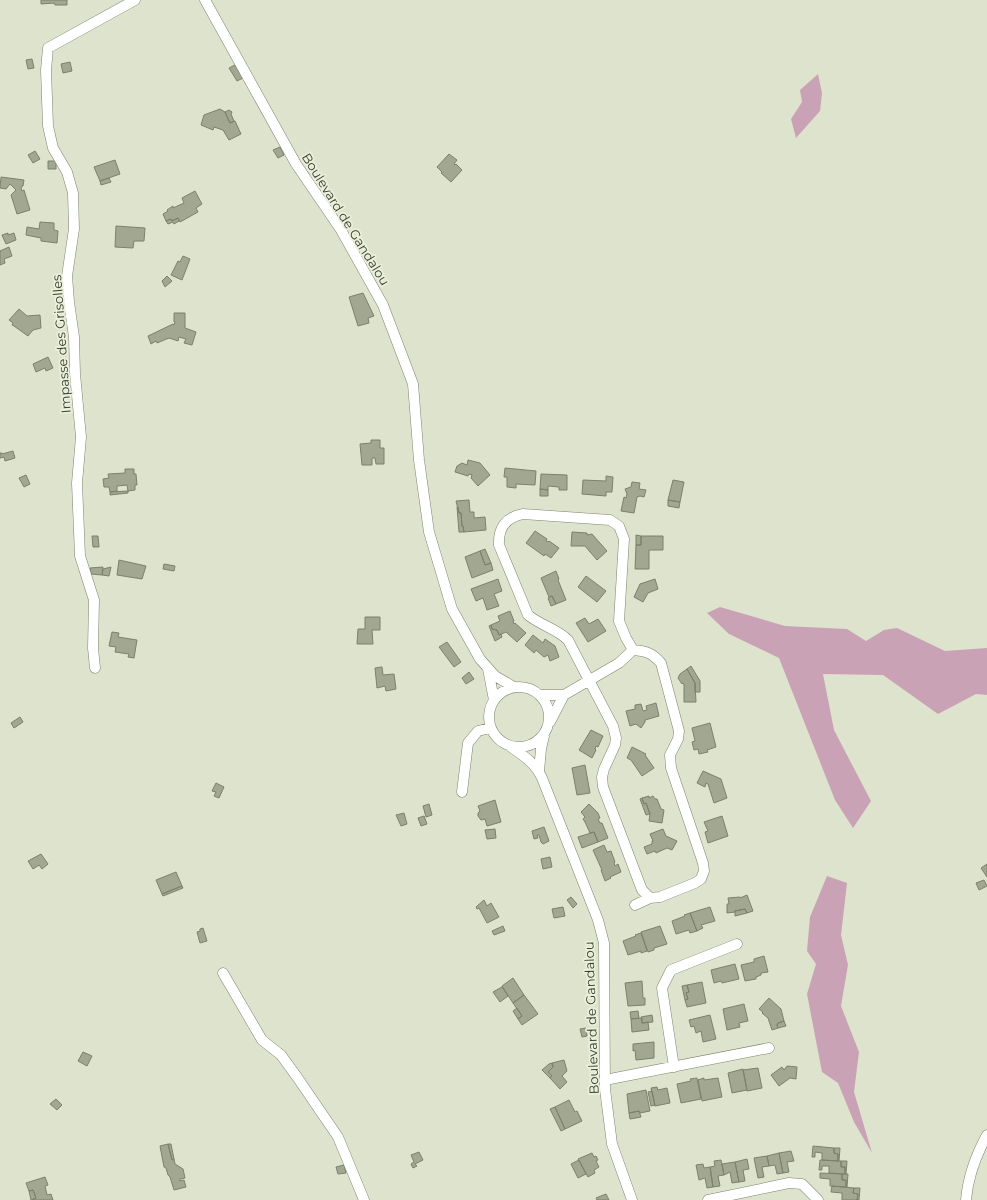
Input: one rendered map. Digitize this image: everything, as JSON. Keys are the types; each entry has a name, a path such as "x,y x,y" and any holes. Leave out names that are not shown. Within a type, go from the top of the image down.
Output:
{"street":[{"name":"Impasse des Grisolles","path":"95,668 93,648 94,600 80,556 77,483 81,437 68,276 74,229 73,193 67,172 53,148 48,126 46,70 48,48 135,0"},
{"name":"Boulevard de Gandalou","path":"205,0 296,164 341,230 384,305 413,384 419,460 429,532 452,609 480,659 495,676 514,687"},
{"path":"633,650 619,621 624,539 619,526 610,520 523,514 515,515 506,521 498,536 499,545 528,615 536,622 563,635 568,640 613,726 616,738 615,745 602,776 603,788 642,890 650,898"},
{"path":"564,695 544,734 538,741 530,746 520,748 511,747 502,743 490,728 488,718 490,708 494,700 500,694 514,687 528,689 540,695 564,695 619,663 633,650 646,651 661,663 679,730 678,739 670,755 671,768 703,863 704,871 701,879 695,883 660,897 650,898 635,905"},
{"name":"Boulevard de Gandalou","path":"488,669 494,700"},
{"path":"540,695 546,703 549,713 549,723"},
{"path":"462,792 468,743 478,731 490,728"},
{"name":"Boulevard de Gandalou","path":"539,771 544,734"},
{"name":"Boulevard de Gandalou","path":"511,747 526,757 539,771 550,795 598,920 604,943 605,1080 612,1144 632,1200"},
{"path":"674,1067 662,988 671,970 737,944"},
{"path":"223,974 262,1040 281,1055 298,1076 338,1137 364,1200"},
{"path":"605,1080 769,1048"},
{"path":"966,1200 973,1166 987,1135"},
{"path":"708,1200 790,1183 802,1184 818,1200"}],"shaded area":[{"path":"818,74 822,93 820,111 796,138 791,119 802,102 800,90"},
{"path":"720,607 785,626 847,629 866,641 884,630 897,628 945,651 987,648 987,695 976,694 938,714 883,675 823,674 834,730 871,801 853,828 835,800 779,658 729,634 707,613"},
{"path":"827,876 847,883 841,935 848,965 841,1006 859,1052 854,1092 872,1153 854,1122 838,1083 822,1072 807,994 816,964 807,951 810,917"}],"building":[{"path":"41,0 67,0 67,5 55,5 54,3 41,4"},
{"path":"32,59 34,68 28,69 26,60"},
{"path":"70,62 72,71 63,73 61,64"},
{"path":"235,65 243,78 237,81 229,68"},
{"path":"220,109 225,112 230,123 235,121 241,134 229,140 223,130 214,127 213,130 201,125 204,115"},
{"path":"229,110 232,112 231,114 234,121 230,123 225,112"},
{"path":"280,147 284,155 278,158 273,150"},
{"path":"35,151 40,159 33,163 28,155"},
{"path":"449,154 457,160 454,164 462,170 451,182 437,167"},
{"path":"115,160 120,174 100,181 94,167"},
{"path":"48,161 56,161 56,169 48,169"},
{"path":"1,177 24,180 23,186 21,187 22,191 24,190 30,210 17,214 11,195 16,190 10,184 6,189 0,188"},
{"path":"109,178 111,182 101,185 100,181"},
{"path":"195,191 202,204 196,208 198,212 180,222 178,218 172,221 171,219 166,221 163,214 173,206 173,208 184,203 182,198"},
{"path":"178,218 179,221 174,224 173,222 168,224 166,221 171,219 172,221"},
{"path":"40,222 54,223 54,230 58,231 57,243 41,241 41,238 26,235 27,227 39,229"},
{"path":"116,226 145,228 144,241 134,241 133,248 115,247"},
{"path":"8,233 8,235 14,233 16,240 6,244 2,235"},
{"path":"9,247 12,256 4,259 5,263 0,265 0,251"},
{"path":"183,256 190,259 182,280 171,275 178,261 180,262"},
{"path":"167,276 172,281 165,287 162,281"},
{"path":"363,293 374,316 368,318 369,323 358,326 349,297"},
{"path":"19,309 27,316 40,315 41,328 33,330 28,336 12,325 13,323 9,320"},
{"path":"174,313 185,313 185,328 196,332 192,345 184,343 186,339 179,337 178,341 169,338 157,343 156,341 151,344 148,336 173,324 174,325"},
{"path":"48,357 53,368 46,371 45,368 36,372 33,364"},
{"path":"371,440 380,440 380,448 384,448 384,464 376,464 375,458 372,458 372,465 362,465 360,444 371,443"},
{"path":"13,451 15,458 5,461 4,457 0,458 0,453 2,454"},
{"path":"468,460 480,463 490,475 478,486 471,478 472,475 469,474 468,476 455,472 457,466 462,463 467,465"},
{"path":"505,468 536,471 535,485 516,484 516,488 507,487 507,477 504,477"},
{"path":"125,469 134,469 137,485 135,485 135,490 128,491 127,485 117,486 117,491 110,492 109,487 104,487 103,479 109,478 108,474 125,473"},
{"path":"541,474 567,475 567,490 559,490 559,487 548,486 548,490 540,489"},
{"path":"26,475 30,484 24,487 19,478"},
{"path":"606,476 613,477 612,492 606,492 606,496 582,494 583,480 606,481"},
{"path":"673,480 684,482 680,502 668,500"},
{"path":"632,482 640,483 639,489 646,490 644,497 637,497 634,513 621,511 624,497 626,498 627,494 625,489 631,487"},
{"path":"540,489 548,490 548,496 540,496"},
{"path":"128,491 128,493 110,495 110,492"},
{"path":"469,500 470,512 474,512 474,518 485,517 486,530 464,532 461,513 459,513 456,501"},
{"path":"668,500 680,502 679,508 668,506"},
{"path":"457,507 459,513 461,513 464,532 459,532"},
{"path":"535,531 547,539 546,541 549,541 559,548 551,558 545,554 544,556 526,543"},
{"path":"572,532 587,533 587,535 592,534 607,551 597,560 585,546 571,546"},
{"path":"636,535 641,536 641,545 636,545"},
{"path":"92,536 98,536 99,547 93,547"},
{"path":"641,536 663,536 663,550 649,550 649,569 635,569 636,545 641,545"},
{"path":"485,549 491,563 485,565 480,551"},
{"path":"480,551 485,565 491,563 493,570 472,578 465,557"},
{"path":"119,560 146,566 142,579 117,575"},
{"path":"164,564 175,566 174,571 163,569"},
{"path":"103,567 102,575 91,574 90,568"},
{"path":"111,567 109,576 102,575 103,569"},
{"path":"556,571 566,600 556,604 552,596 549,597 541,578"},
{"path":"586,576 606,591 597,602 578,587"},
{"path":"498,579 502,591 494,594 499,606 487,610 483,598 476,601 471,589"},
{"path":"655,579 658,589 648,593 643,602 634,597 640,584"},
{"path":"552,596 556,604 551,606 548,598"},
{"path":"510,611 514,624 515,623 526,633 517,642 506,632 499,635 497,630 492,629 491,625 500,621 498,616"},
{"path":"365,617 380,617 380,630 372,630 373,644 357,644 358,629 365,629"},
{"path":"585,618 589,624 598,619 606,631 588,642 576,623"},
{"path":"491,625 492,629 497,630 499,635 501,634 502,637 495,641 489,626"},
{"path":"112,632 119,633 118,637 137,640 134,658 128,657 129,654 115,652 116,647 109,646"},
{"path":"533,635 543,643 545,639 555,646 559,657 550,661 548,655 544,657 536,650 534,653 525,645"},
{"path":"447,642 461,662 454,667 439,647"},
{"path":"691,666 700,681 700,692 695,692 695,683 687,669"},
{"path":"382,667 383,675 394,674 396,689 386,691 385,686 377,688 375,668"},
{"path":"687,669 695,683 696,702 684,702 684,685 678,678 680,674"},
{"path":"469,672 474,679 466,684 462,678"},
{"path":"656,703 659,716 645,720 641,728 636,724 630,726 626,711 635,709 635,705 641,704 643,711 647,710 646,706"},
{"path":"20,717 23,722 14,728 11,723"},
{"path":"710,723 716,747 707,750 708,752 699,754 698,749 694,750 692,742 695,741 692,728"},
{"path":"591,730 603,736 598,747 596,746 596,750 592,758 579,750"},
{"path":"632,747 646,754 645,755 654,768 642,776 631,760 627,758"},
{"path":"585,765 590,793 577,795 572,768"},
{"path":"703,771 721,779 727,798 714,803 708,784 706,783 705,787 697,783"},
{"path":"216,783 224,787 219,798 214,796 216,792 212,791"},
{"path":"649,796 649,798 653,796 657,799 661,809 664,810 662,823 649,821 650,814 646,803 644,804 642,798"},
{"path":"642,798 644,804 646,803 650,814 646,815 640,799"},
{"path":"495,800 501,822 487,826 485,819 481,820 478,816 480,811 478,806"},
{"path":"429,804 432,815 426,817 423,806"},
{"path":"589,804 598,813 600,818 598,819 600,823 602,823 608,838 598,842 594,832 590,833 583,819 585,817 581,812"},
{"path":"404,813 407,824 401,826 396,815"},
{"path":"424,816 427,824 421,826 418,818"},
{"path":"722,816 728,836 708,843 705,832 708,831 704,822"},
{"path":"544,827 549,841 543,844 539,835 537,835 538,838 534,839 532,831"},
{"path":"495,829 496,838 487,839 485,830"},
{"path":"663,829 666,836 677,841 672,850 667,848 656,853 655,851 647,854 644,847 652,844 653,841 650,834"},
{"path":"594,832 598,842 582,848 578,837"},
{"path":"604,845 607,852 611,851 615,866 618,864 621,872 605,881 593,850"},
{"path":"41,854 48,864 42,869 39,865 33,869 28,861"},
{"path":"550,857 552,867 543,869 541,859"},
{"path":"987,864 987,877 981,868"},
{"path":"176,872 182,886 162,894 156,880"},
{"path":"984,880 987,886 979,890 976,883"},
{"path":"182,886 183,888 163,896 162,894"},
{"path":"747,895 753,911 747,913 745,909 727,913 727,904 729,904 728,898 740,898"},
{"path":"571,897 577,904 573,908 567,900"},
{"path":"484,900 487,906 491,903 499,917 487,923 479,908 477,909 476,907"},
{"path":"563,907 565,916 554,918 552,909"},
{"path":"710,907 715,921 701,925 703,928 697,931 690,913"},
{"path":"745,909 747,913 735,916 735,911"},
{"path":"690,913 697,931 690,933 689,930 676,934 672,921"},
{"path":"503,926 505,931 494,935 492,931"},
{"path":"660,926 667,944 654,948 654,950 648,952 641,932"},
{"path":"203,928 207,941 200,943 197,932"},
{"path":"641,933 647,951 641,953 641,951 628,955 623,941"},
{"path":"764,956 768,972 761,973 761,975 756,977 756,979 745,981 741,965 754,962 754,959"},
{"path":"735,964 739,979 722,983 721,981 714,983 711,970"},
{"path":"513,978 524,995 513,1003 502,986"},
{"path":"642,981 645,1005 628,1006 625,983"},
{"path":"702,982 706,1003 687,1007 685,1000 688,999 686,993 689,992 687,985"},
{"path":"687,985 689,992 686,993 688,999 685,1000 682,986"},
{"path":"502,987 508,996 500,1002 493,992"},
{"path":"524,995 538,1014 522,1025 518,1019 522,1016 513,1003"},
{"path":"769,998 781,1009 784,1021 778,1023 778,1028 772,1030 768,1018 759,1009"},
{"path":"744,1004 748,1021 739,1023 740,1027 727,1030 723,1009"},
{"path":"517,1008 522,1016 518,1019 513,1011"},
{"path":"638,1011 639,1018 631,1019 630,1012"},
{"path":"652,1015 653,1022 642,1023 641,1017"},
{"path":"710,1015 716,1039 703,1042 701,1031 696,1033 694,1026 691,1027 689,1020"},
{"path":"642,1018 642,1023 648,1022 649,1030 632,1032 631,1019"},
{"path":"784,1021 786,1026 778,1028 778,1023"},
{"path":"586,1028 587,1036 582,1037 580,1029"},
{"path":"654,1042 654,1058 636,1060 635,1050 633,1051 633,1044"},
{"path":"83,1052 92,1056 87,1066 78,1061"},
{"path":"564,1060 567,1071 562,1076 567,1082 560,1089 550,1078 552,1076 548,1072 553,1067 552,1063"},
{"path":"552,1063 553,1067 548,1072 552,1076 550,1078 542,1070"},
{"path":"787,1066 797,1067 796,1079 790,1078 779,1086 771,1075 782,1067 784,1070"},
{"path":"758,1068 762,1088 747,1091 743,1070"},
{"path":"743,1069 747,1090 732,1093 728,1073"},
{"path":"697,1078 701,1099 681,1103 677,1084"},
{"path":"704,1078 704,1080 718,1078 722,1097 702,1101 698,1080"},
{"path":"657,1087 658,1090 667,1088 670,1103 655,1106 651,1088"},
{"path":"646,1090 650,1111 629,1113 627,1094"},
{"path":"652,1091 655,1105 651,1106 648,1092"},
{"path":"56,1099 62,1105 57,1110 50,1104"},
{"path":"569,1100 575,1112 577,1111 582,1121 565,1129 555,1107"},
{"path":"555,1107 565,1129 561,1131 550,1109"},
{"path":"639,1111 641,1117 630,1119 629,1113"},
{"path":"168,1144 171,1144 174,1159 172,1160"},
{"path":"168,1144 172,1160 174,1159 175,1164 183,1169 185,1178 180,1179 180,1181 184,1180 186,1187 174,1190 170,1177 166,1168 164,1167 160,1146"},
{"path":"813,1146 834,1148 834,1153 838,1154 838,1161 822,1160 822,1153 815,1152 815,1157 812,1157"},
{"path":"834,1148 840,1148 839,1161 838,1154 834,1153"},
{"path":"791,1151 794,1161 787,1162 789,1172 783,1173 779,1153"},
{"path":"419,1152 423,1160 415,1164 417,1166 413,1168 411,1164 414,1162 411,1155"},
{"path":"592,1153 598,1160 596,1161 599,1167 594,1170 595,1173 588,1177 578,1159"},
{"path":"779,1153 783,1173 777,1174 775,1165 769,1166 767,1156"},
{"path":"767,1156 769,1166 762,1167 764,1177 758,1178 754,1158"},
{"path":"747,1159 749,1169 743,1170 745,1181 739,1182 735,1162"},
{"path":"579,1160 586,1174 578,1178 571,1164"},
{"path":"721,1160 724,1175 718,1176 720,1186 713,1187 710,1167 715,1166 714,1161"},
{"path":"820,1160 841,1161 841,1167 845,1167 845,1174 829,1173 829,1166 822,1166 822,1170 819,1170"},
{"path":"841,1161 847,1161 846,1174 845,1167 841,1167"},
{"path":"735,1162 739,1182 732,1183 730,1172 724,1175 722,1164"},
{"path":"703,1164 704,1168 710,1167 713,1187 707,1188 705,1178 699,1180 696,1165"},
{"path":"344,1165 346,1173 338,1174 336,1167"},
{"path":"820,1173 842,1174 842,1180 846,1180 846,1187 830,1186 830,1179 820,1178"},
{"path":"842,1174 848,1174 847,1187 846,1180 842,1180"},
{"path":"45,1177 48,1185 45,1186 47,1195 51,1194 53,1200 32,1200 36,1198 33,1190 29,1191 26,1183"},
{"path":"832,1186 854,1188 853,1193 858,1194 857,1200 842,1200 842,1193 831,1192"},
{"path":"854,1188 860,1188 859,1200 857,1200 858,1194 853,1193"},
{"path":"33,1190 36,1198 31,1200 29,1191"},
{"path":"606,1194 609,1200 597,1200 596,1198"}]}
